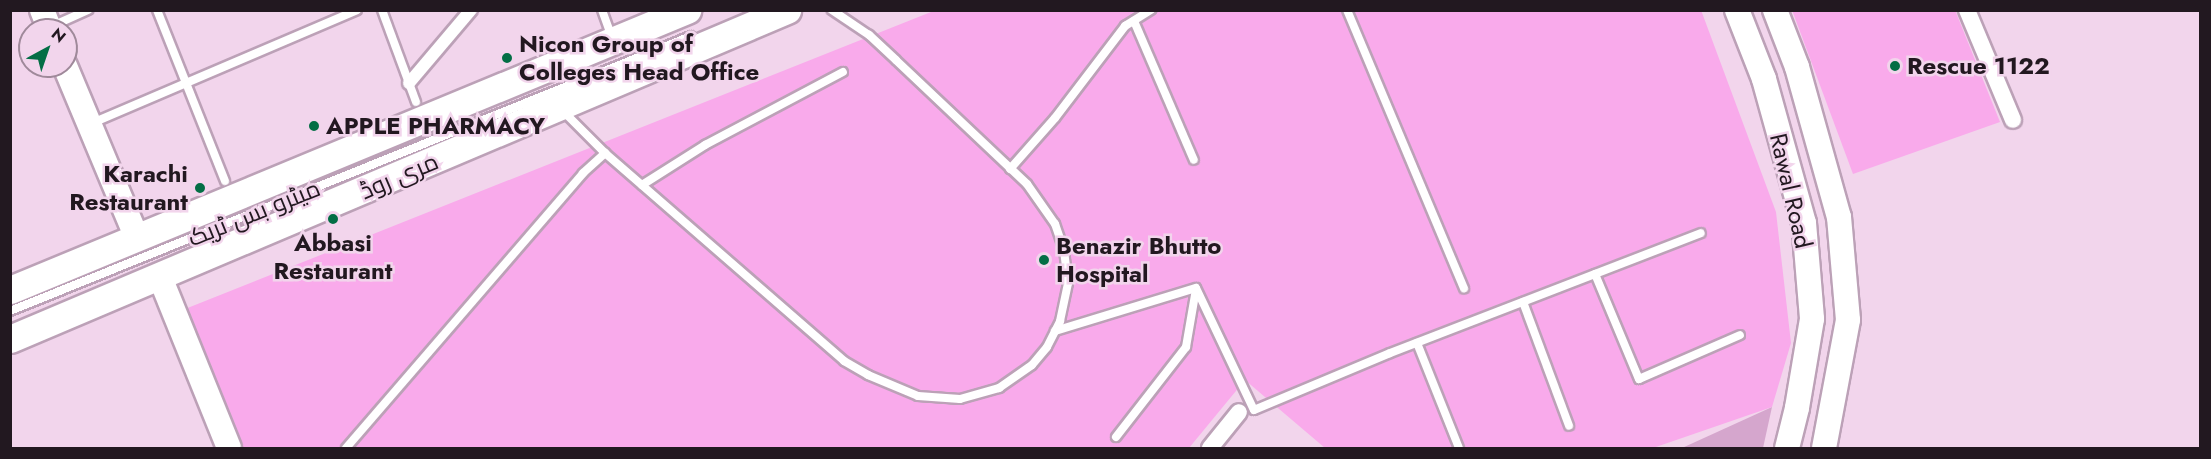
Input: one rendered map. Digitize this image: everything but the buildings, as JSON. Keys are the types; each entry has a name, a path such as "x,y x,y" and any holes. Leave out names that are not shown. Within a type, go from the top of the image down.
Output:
{"main road":[{"name":"مری روڈ","path":"10,290 687,10"},
{"name":"مری روڈ","path":"10,339 787,10"},
{"name":"Rawal Road","path":"1737,10 1764,79 1804,223 1812,319 1797,408 1787,448"},
{"name":"Rawal Road","path":"1775,10 1797,67 1839,217 1848,320 1824,448"},
{"path":"70,78 136,236"},
{"path":"160,277 229,448"}],"street":[{"path":"409,83 471,10"},
{"path":"1967,10 2013,120"},
{"path":"1209,448 1239,412"}],"lane":[{"path":"63,18 88,10"},
{"path":"158,10 225,181"},
{"path":"89,124 357,10"},
{"path":"382,10 416,102"},
{"path":"602,10 609,29"},
{"path":"734,21 765,10"},
{"path":"560,108 604,153 844,361 868,375 918,396 960,399 999,388 1032,365 1047,347 1060,321 1068,284 1064,250 1055,225 1027,184 882,47 832,10"},
{"path":"1010,169 1055,118 1125,26 1151,10"},
{"path":"1347,10 1464,288"},
{"path":"1134,21 1194,160"},
{"name":"میٹرو بس ٹریک","path":"10,311 704,31"},
{"path":"642,185 742,124 843,72"},
{"path":"346,448 583,173 604,153"},
{"path":"1196,288 1254,410 1417,343 1701,233"},
{"path":"1595,274 1639,379 1740,335"},
{"path":"1055,331 1196,288"},
{"path":"1116,437 1186,347 1196,288"},
{"path":"1523,302 1569,426"},
{"path":"1417,343 1459,448"}],"shaded area":[{"path":"1772,407 1763,448 1682,448"}],"place":[{"name":"Nicon Group of Colleges Head Office","path":"507,58"},
{"name":"Rescue 1122","path":"1895,66"},
{"name":"APPLE PHARMACY","path":"314,126"},
{"name":"Karachi Restaurant","path":"200,188"},
{"name":"Abbasi Restaurant","path":"333,219"},
{"name":"Benazir Bhutto Hospital","path":"1044,260"}]}
